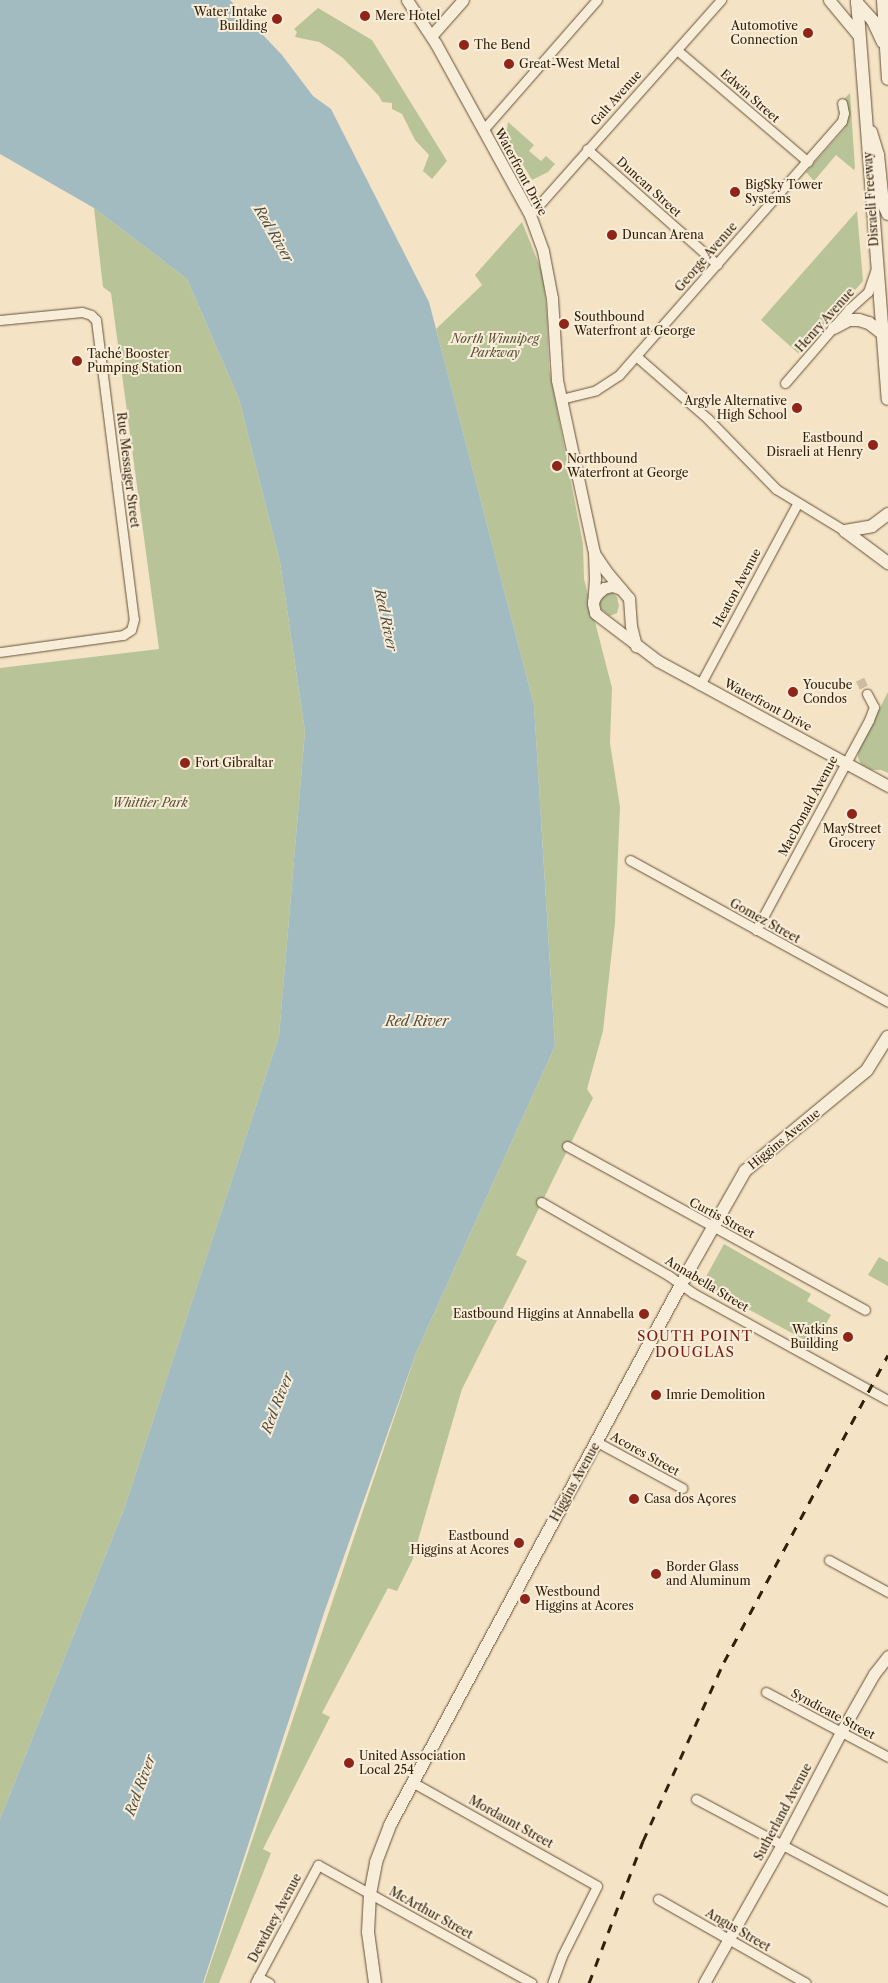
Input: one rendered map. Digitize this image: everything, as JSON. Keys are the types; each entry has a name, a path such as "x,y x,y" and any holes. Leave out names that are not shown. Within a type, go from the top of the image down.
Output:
{"main road":[{"path":"883,0 888,79"},
{"name":"Disraeli Freeway","path":"855,1 888,399"},
{"path":"855,1 872,21 886,46"},
{"path":"865,116 878,155 883,203 888,214"},
{"path":"834,328 850,320 859,320 869,323 883,334"},
{"path":"845,531 872,526 888,514"},
{"path":"845,531 888,563"},
{"name":"Higgins Avenue","path":"375,1983 368,1932 370,1894 382,1843 412,1782 681,1284 745,1171 867,1070 888,1038"}],"street":[{"name":"Waterfront Drive","path":"407,0 431,36 530,215 549,277 552,298 554,359 594,552 595,613 658,662 888,786"},
{"path":"431,36 463,0"},
{"path":"483,130 597,0"},
{"name":"Galt Avenue","path":"530,215 721,0"},
{"path":"829,0 859,36"},
{"name":"Edwin Street","path":"677,50 808,162"},
{"name":"George Avenue","path":"561,398 584,394 603,387 619,375 842,121 844,113 842,104"},
{"name":"Duncan Street","path":"587,149 717,264"},
{"name":"Henry Avenue","path":"786,382 849,309 868,292 876,269"},
{"name":"Rue Messager Street","path":"0,320 77,313 91,315 96,320 99,329 134,619 130,630 123,635 0,652"},
{"path":"636,356 708,419 776,489 797,504 845,531"},
{"name":"Heaton Avenue","path":"700,685 797,504"},
{"name":"Waterfront Drive","path":"594,552 606,571 629,598 631,626 636,646"},
{"path":"594,601 597,594 604,588 613,586 621,589"},
{"path":"603,620 610,623 619,621 627,615 630,609"},
{"name":"MacDonald Avenue","path":"756,930 874,707 867,694"},
{"name":"Gomez Street","path":"630,860 888,1002"},
{"name":"Curtis Street","path":"567,1146 865,1310"},
{"name":"Annabella Street","path":"541,1202 681,1284 888,1400"},
{"name":"Acores Street","path":"597,1442 682,1488"},
{"path":"829,1560 888,1592"},
{"name":"Sutherland Avenue","path":"704,1983 841,1732 874,1674 888,1656"},
{"name":"Syndicate Street","path":"766,1692 888,1757"},
{"name":"Mordaunt Street","path":"412,1782 597,1886 562,1956 552,1983"},
{"path":"696,1799 888,1901"},
{"name":"McArthur Street","path":"318,1865 532,1983"},
{"name":"Dewdney Avenue","path":"256,1980 318,1865"},
{"name":"Angus Street","path":"658,1899 806,1983"},
{"path":"256,1980 269,1983"}],"green space":[{"path":"318,8 372,40 447,161 432,179 423,171 429,155 415,140 402,114 392,109 392,103 382,102 379,96 343,58 329,48 319,42 295,37 297,32 294,29"},
{"path":"850,93 855,168 854,170 836,155 814,181 806,172 845,128 849,115 846,104 842,101"},
{"path":"508,122 534,145 529,151 541,161 546,156 555,164 548,172 532,180 506,136"},
{"name":"Whittier Park","path":"94,208 187,279 239,399 280,562 305,731 279,1036 124,1509 0,1819 0,668 159,649 111,293 103,287"},
{"path":"857,211 863,281 799,354 761,320"},
{"name":"North Winnipeg Parkway","path":"522,222 543,274 549,368 583,544 584,579 612,688 610,743 620,807 615,923 603,1031 587,1089 593,1098 516,1255 527,1261 462,1389 412,1561 397,1591 388,1588 322,1713 330,1717 263,1849 271,1853 219,1983 204,1983 416,1353 555,1046 534,705 436,329 482,285 475,275"},
{"path":"611,591 617,597 619,606 617,613 610,616 601,609 598,602 601,596"},
{"path":"888,692 888,773 881,770 872,770 861,764 858,758 858,750"},
{"path":"724,1244 811,1294 807,1301 831,1315 814,1345 702,1284"},
{"path":"879,1257 888,1262 888,1286 868,1275"}],"water":[{"name":"Red River","path":"0,0 230,0 282,55 313,96 331,109 429,302 534,705 555,1046 416,1353 324,1613 203,1983 0,1983 0,1819 124,1509 279,1036 305,731 280,562 239,399 187,279 94,208 0,154"}],"tunnel":[{"path":"860,679 867,694"}],"railway":[{"path":"589,1983 643,1841 724,1662 888,1355"}],"place":[{"name":"Mere Hotel","path":"365,16"},
{"name":"Water Intake Building","path":"277,19"},
{"name":"Automotive Connection","path":"808,33"},
{"name":"The Bend","path":"464,45"},
{"name":"Great-West Metal","path":"509,64"},
{"name":"BigSky Tower Systems","path":"735,192"},
{"name":"Duncan Arena","path":"612,235"},
{"name":"Southbound Waterfront at George","path":"564,324"},
{"name":"Taché Booster Pumping Station","path":"77,361"},
{"name":"Argyle Alternative High School","path":"797,408"},
{"name":"Eastbound Disraeli at Henry","path":"873,445"},
{"name":"Northbound Waterfront at George","path":"557,466"},
{"name":"Youcube Condos","path":"793,692"},
{"name":"Fort Gibraltar","path":"185,763"},
{"name":"MayStreet Grocery","path":"852,814"},
{"name":"Eastbound Higgins at Annabella","path":"644,1314"},
{"name":"Watkins Building","path":"848,1337"},
{"name":"Imrie Demolition","path":"656,1395"},
{"name":"Casa dos Açores","path":"634,1499"},
{"name":"Eastbound Higgins at Acores","path":"519,1543"},
{"name":"Border Glass and Aluminum","path":"656,1574"},
{"name":"Westbound Higgins at Acores","path":"525,1599"},
{"name":"United Association Local 254","path":"349,1763"}],"district":[{"name":"SOUTH POINT DOUGLAS","path":"695,1344"}]}
